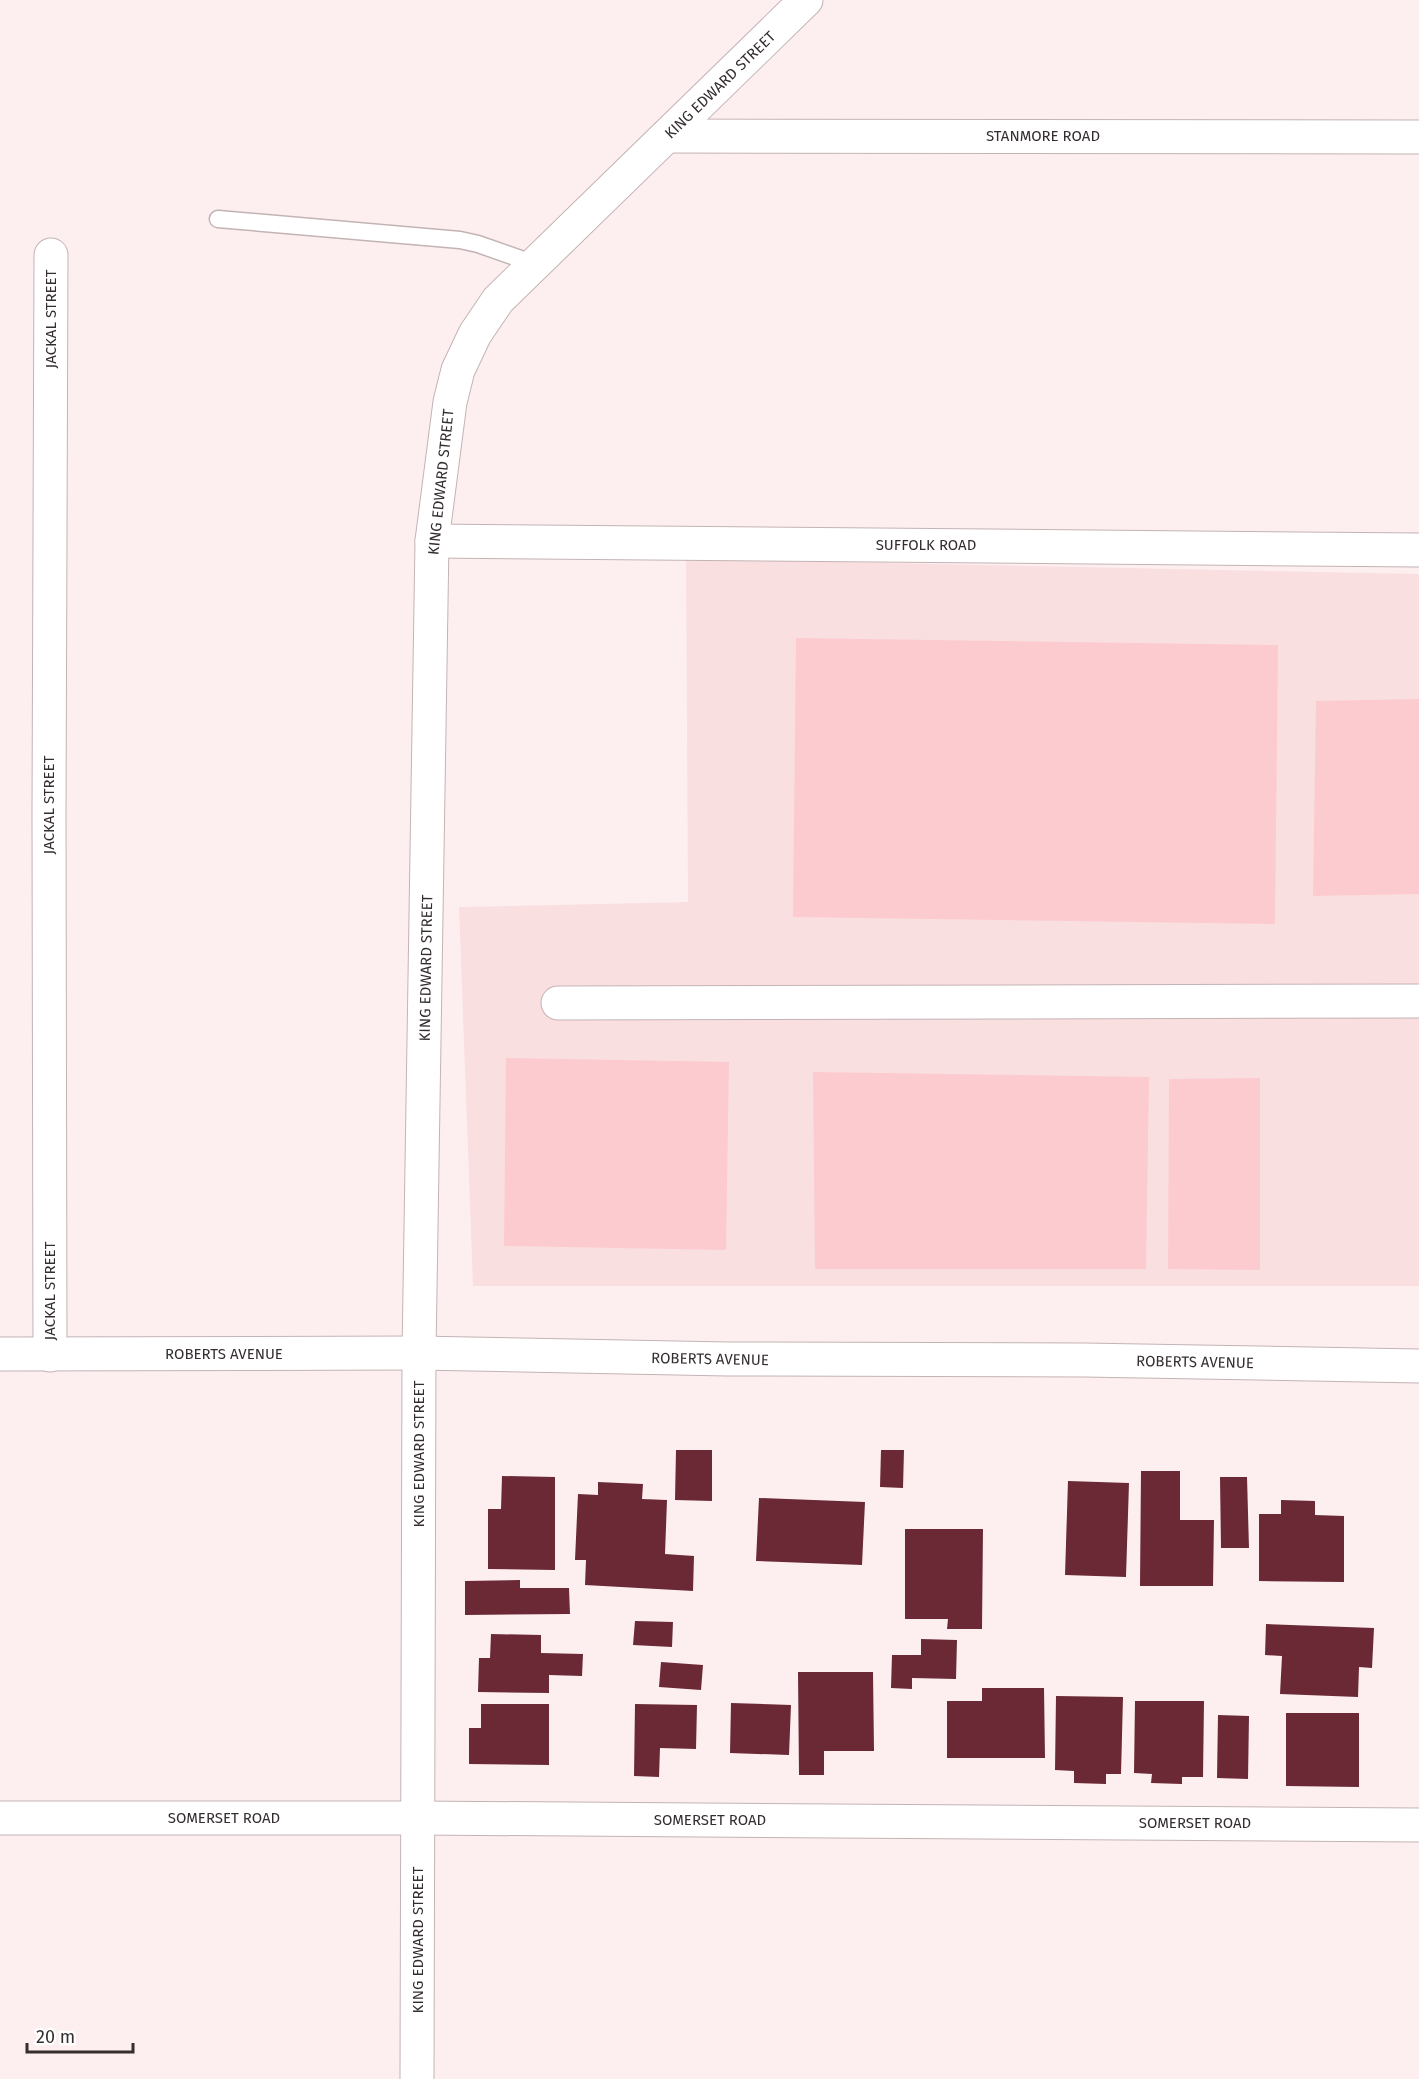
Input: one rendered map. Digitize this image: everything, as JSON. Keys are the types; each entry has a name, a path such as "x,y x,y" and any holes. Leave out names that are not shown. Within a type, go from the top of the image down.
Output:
{"street":[{"name":"KING EDWARD STREET","path":"417,2079 419,1353 432,541 450,402 458,370 475,334 498,300 806,0"},
{"name":"STANMORE ROAD","path":"667,136 1419,137"},
{"name":"JACKAL STREET","path":"50,1354 51,255"},
{"name":"SUFFOLK ROAD","path":"432,541 1419,550"},
{"path":"558,1003 1419,1001"},
{"name":"ROBERTS AVENUE","path":"0,1354 419,1353 728,1359 1084,1360 1419,1366"},
{"name":"SOMERSET ROAD","path":"0,1818 419,1818 1419,1825"}],"lane":[{"path":"218,219 460,240 535,264"}],"shaded area":[{"path":"686,559 1419,574 1419,1286 473,1286 459,907 688,902"},
{"path":"796,638 1278,645 1275,924 793,917"},
{"path":"1419,699 1419,894 1313,896 1316,701"},
{"path":"506,1058 729,1062 726,1250 504,1246"},
{"path":"813,1072 1149,1077 1146,1269 815,1269"},
{"path":"1260,1078 1260,1270 1168,1269 1169,1079"}],"building":[{"path":"676,1450 712,1450 712,1501 675,1500"},
{"path":"881,1450 904,1450 903,1488 880,1487"},
{"path":"1141,1471 1180,1471 1180,1520 1214,1520 1213,1586 1140,1586"},
{"path":"502,1476 555,1477 555,1570 488,1569 488,1509 501,1509"},
{"path":"1220,1477 1247,1477 1249,1548 1221,1548"},
{"path":"1068,1481 1129,1483 1126,1577 1065,1575"},
{"path":"598,1482 643,1484 642,1499 667,1500 665,1554 694,1556 693,1591 585,1585 586,1560 575,1560 578,1494 598,1495"},
{"path":"759,1498 865,1502 862,1565 756,1561"},
{"path":"1281,1500 1315,1501 1315,1515 1344,1516 1344,1582 1259,1581 1259,1514 1281,1514"},
{"path":"905,1529 983,1529 982,1629 947,1629 948,1619 905,1619"},
{"path":"520,1580 520,1588 569,1588 570,1614 465,1615 465,1581"},
{"path":"635,1621 673,1622 672,1647 633,1645"},
{"path":"1266,1624 1374,1628 1372,1668 1359,1667 1358,1697 1280,1694 1282,1656 1265,1655"},
{"path":"491,1634 541,1635 541,1653 583,1654 582,1676 549,1675 549,1693 478,1692 479,1658 490,1658"},
{"path":"921,1639 957,1640 956,1679 912,1678 912,1689 891,1688 892,1655 921,1655"},
{"path":"661,1662 703,1665 701,1690 659,1687"},
{"path":"798,1672 873,1672 874,1751 824,1751 824,1775 799,1775"},
{"path":"982,1688 1044,1688 1045,1758 947,1758 947,1701 982,1701"},
{"path":"1056,1696 1123,1697 1121,1774 1106,1774 1106,1784 1074,1783 1074,1771 1055,1770"},
{"path":"1135,1701 1204,1701 1203,1777 1182,1777 1182,1784 1151,1783 1152,1774 1134,1773"},
{"path":"731,1703 791,1705 789,1755 730,1753"},
{"path":"481,1704 549,1704 549,1765 469,1764 469,1728 481,1728"},
{"path":"635,1704 697,1705 696,1749 660,1748 659,1777 634,1776"},
{"path":"1286,1713 1359,1713 1359,1787 1286,1786"},
{"path":"1218,1715 1249,1716 1248,1779 1217,1778"}]}
